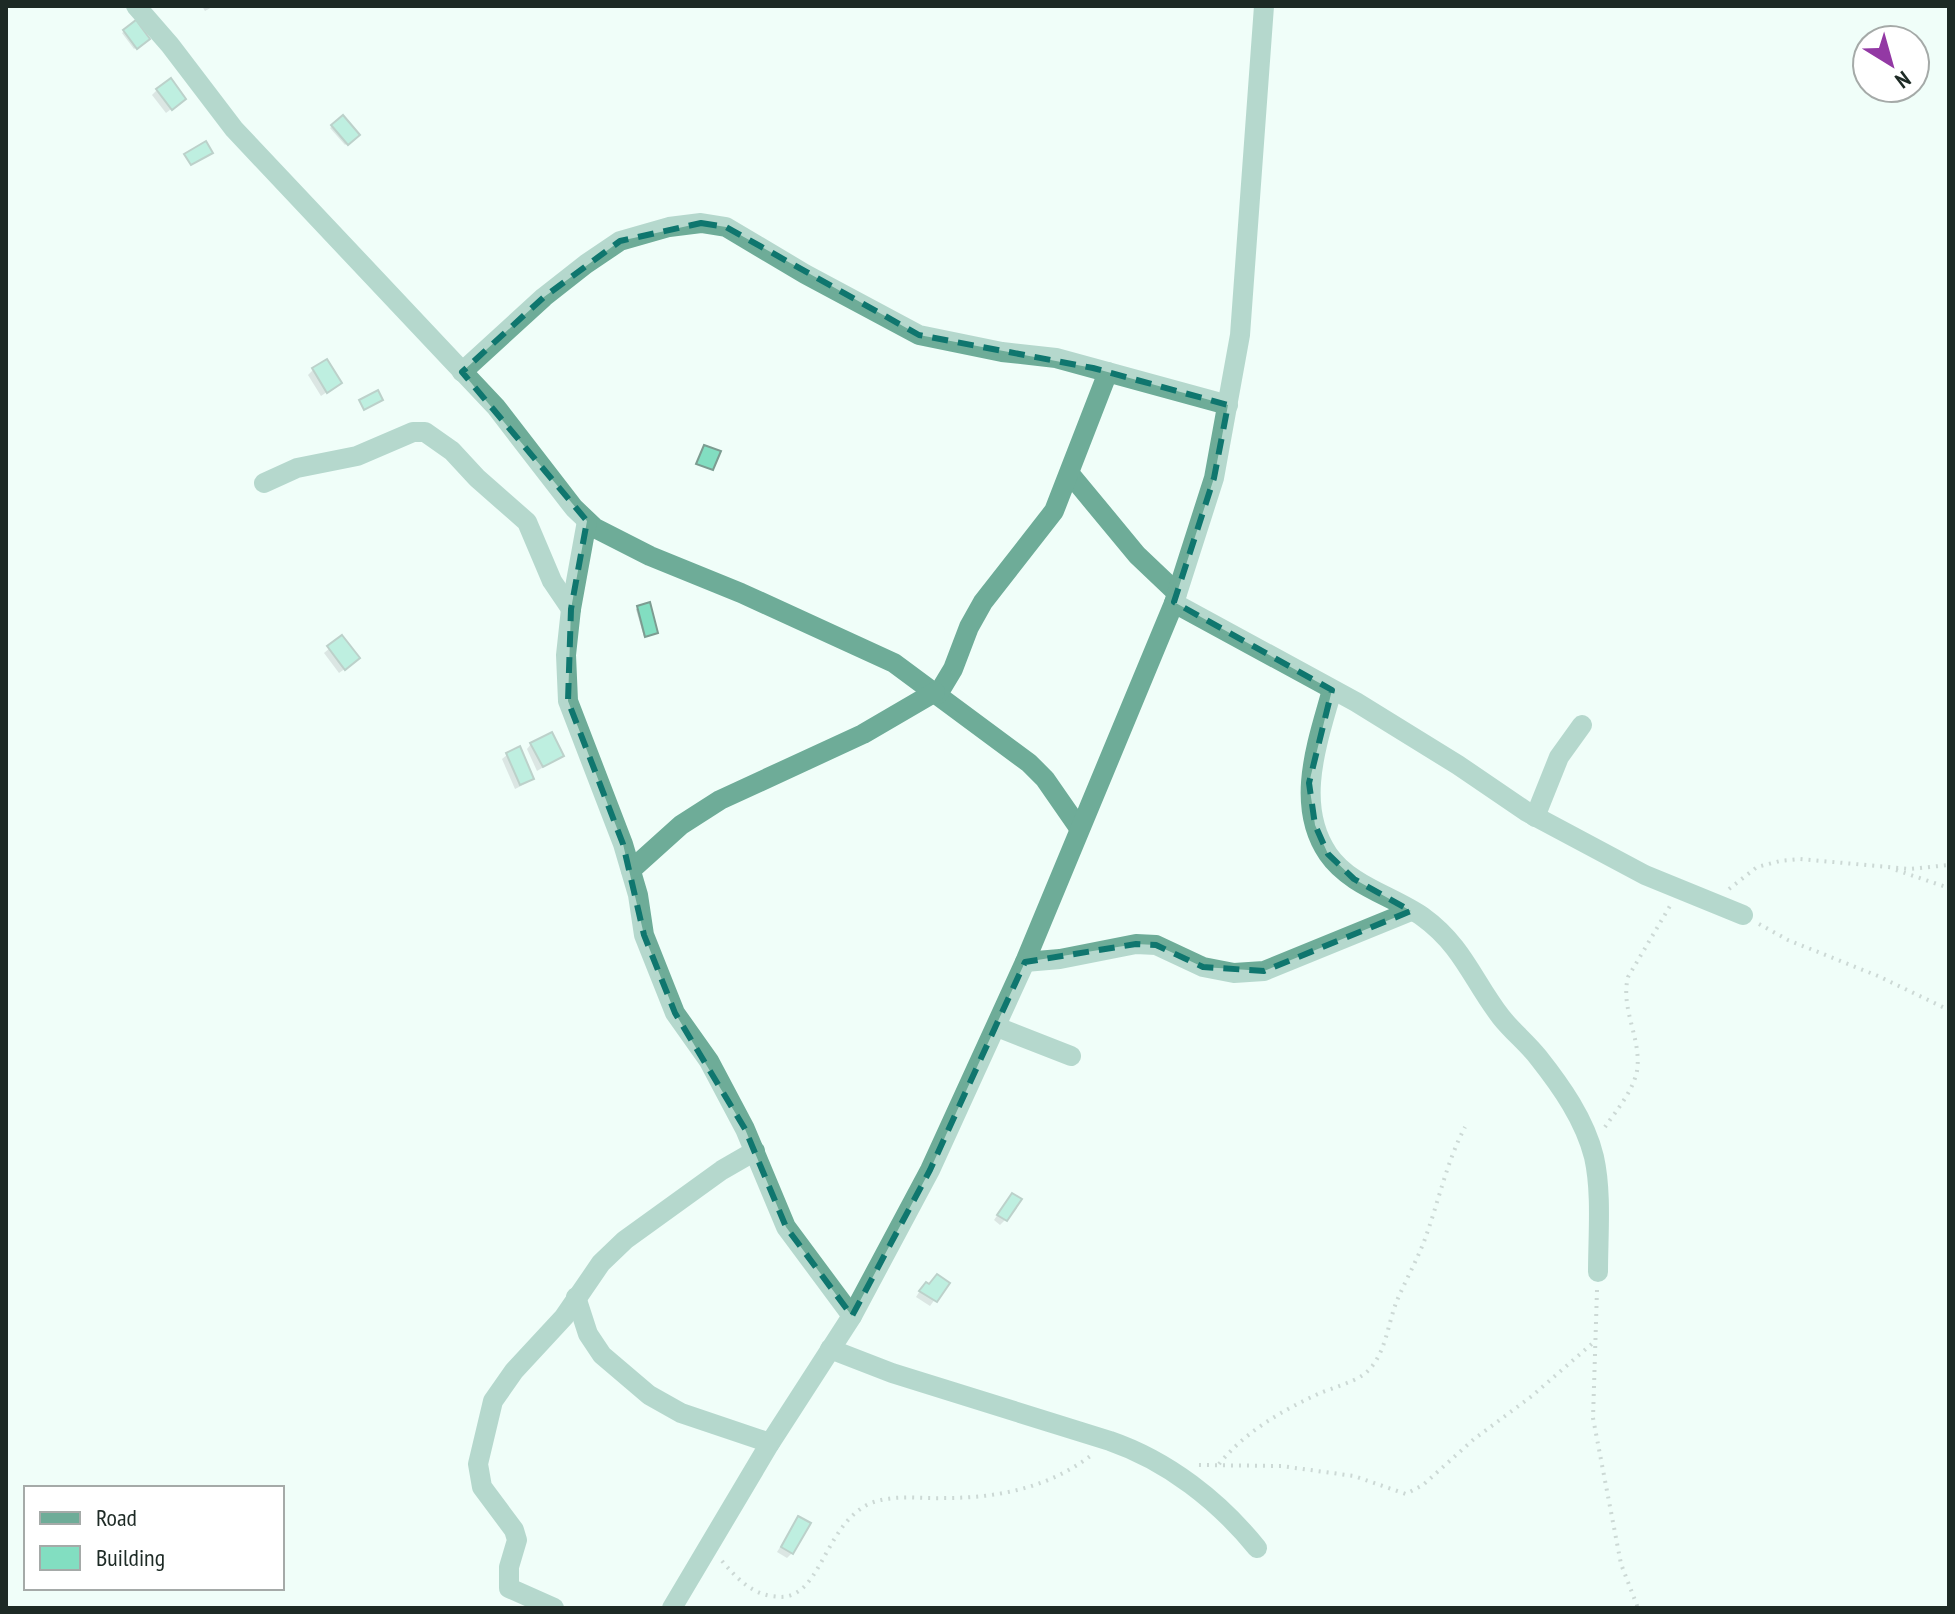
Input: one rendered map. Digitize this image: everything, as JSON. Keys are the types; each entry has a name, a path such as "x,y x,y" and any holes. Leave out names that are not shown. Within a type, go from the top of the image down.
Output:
{"street":[{"path":"136,6 234,129 496,407 565,496 595,528 650,556 741,593 894,663 1029,763 1045,779 1079,828"},
{"path":"672,1608 770,1443 852,1316 930,1170 1025,962 1176,598 1214,478 1240,335 1264,6"},
{"path":"462,372 544,297 620,241 669,227 701,223 726,227 805,274 919,335 1002,352 1056,358 1228,405"},
{"path":"631,870 681,825 720,800 863,734 937,693 953,669 969,627 983,602 1054,511 1108,372"},
{"path":"264,483 297,468 348,459 413,432 425,432 452,451 477,478 527,522 552,581 571,609"},
{"path":"1070,474 1176,598 1458,765 1535,817 1645,875 1743,915"},
{"path":"587,521 566,655 568,701 631,870 644,935 675,1013 709,1061 755,1151 786,1227 852,1316"},
{"path":"1332,690 1309,783 1315,825 1328,854 1354,879 1422,917 1458,951 1501,1017 1537,1056 1577,1114 1594,1157 1598,1272"},
{"path":"1535,817 1559,757 1582,725"},
{"path":"1025,962 1060,959 1136,944 1156,945 1203,967 1234,973 1264,971 1411,911"},
{"path":"997,1027 1071,1056"},
{"path":"554,1608 509,1588 509,1567 517,1540 514,1530 482,1487 478,1464 493,1401 514,1371 564,1317 601,1263 625,1240 722,1170 755,1151"},
{"path":"576,1297 588,1334 602,1355 649,1395 681,1413 770,1443"},
{"path":"830,1349 905,1377 1110,1441 1144,1455 1218,1505 1257,1548"}],"path":[{"path":"1716,904 1740,879 1757,867 1780,861 1800,859 1890,868 1949,865"},
{"path":"1890,868 1949,888"},
{"path":"1590,1149 1637,1073 1626,1003 1628,977 1667,910 1692,894"},
{"path":"1743,915 1788,940 1878,976 1949,1010"},
{"path":"1219,1464 1235,1444 1271,1419 1302,1401 1364,1374 1373,1363 1384,1346 1395,1306 1424,1241 1455,1147 1465,1127"},
{"path":"1598,1272 1593,1418 1621,1564 1638,1608"},
{"path":"1162,1467 1219,1464 1281,1466 1354,1476 1406,1494 1423,1485 1474,1439 1532,1396 1594,1342"},
{"path":"709,1546 747,1587 784,1598 804,1587 851,1515 870,1504 889,1498 970,1497 1028,1488 1072,1470 1110,1441"}],"highlighted area":[{"path":"701,223 726,227 919,335 1093,368 1228,405 1214,478 1174,602 1332,690 1309,783 1315,825 1328,854 1354,879 1411,911 1264,971 1203,967 1156,945 1136,944 1025,962 930,1170 852,1316 786,1227 745,1129 675,1013 644,935 623,844 568,701 571,609 587,521 462,372 544,297 620,241"}],"building":[{"path":"136,20 150,39 137,49 123,30"},
{"path":"171,78 186,99 172,110 156,89"},
{"path":"343,115 360,135 348,145 331,125"},
{"path":"206,141 213,153 191,165 184,154"},
{"path":"327,359 342,383 327,393 312,368"},
{"path":"378,390 383,400 364,410 359,400"},
{"path":"704,445 721,451 713,470 696,464"},
{"path":"650,602 658,633 645,637 637,606"},
{"path":"342,635 360,658 345,670 327,646"},
{"path":"552,732 564,756 543,767 530,743"},
{"path":"520,746 534,779 520,785 506,753"},
{"path":"1012,1193 1022,1199 1007,1221 997,1215"},
{"path":"937,1274 950,1283 937,1302 919,1291"},
{"path":"798,1516 811,1523 793,1554 781,1547"}]}
